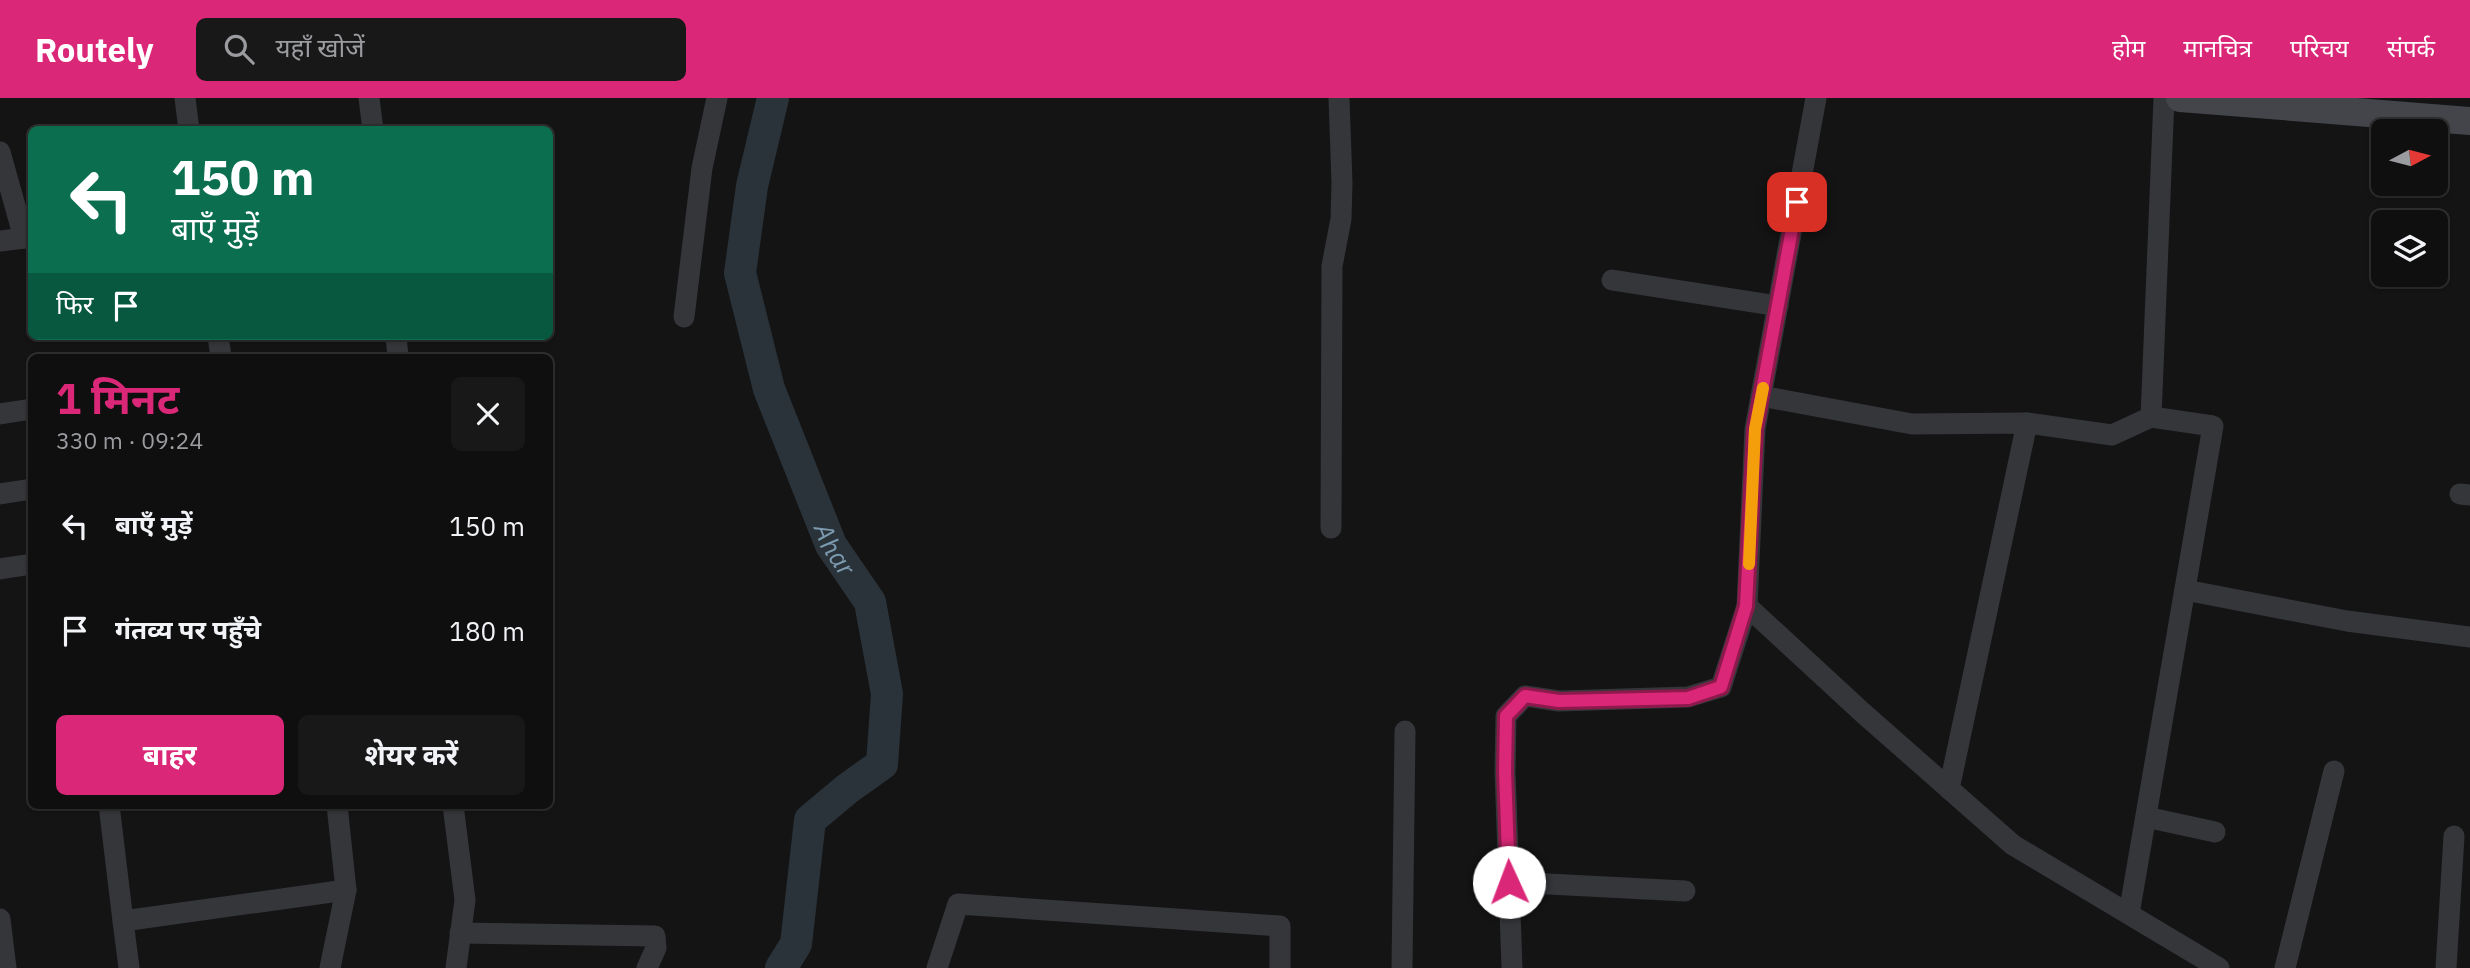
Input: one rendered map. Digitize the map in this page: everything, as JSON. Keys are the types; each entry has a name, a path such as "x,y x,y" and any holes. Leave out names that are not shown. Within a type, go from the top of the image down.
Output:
{"street":[{"path":"185,98 189,126"},
{"path":"369,98 372,126"},
{"path":"684,317 702,168 717,98"},
{"path":"1331,528 1332,266 1341,219 1342,183 1339,98"},
{"path":"1513,968 1505,771 1506,716 1525,696 1559,701 1688,698 1721,687 1746,606 1755,429 1816,98"},
{"path":"2151,417 2164,98"},
{"path":"2191,99 2470,121"},
{"path":"0,152 28,237 0,241"},
{"path":"1612,280 1778,306"},
{"path":"1761,396 1912,424 2027,423 2112,435 2151,417 2213,426 2129,914"},
{"path":"0,414 28,410"},
{"path":"1949,789 2027,423"},
{"path":"0,494 28,490"},
{"path":"0,569 28,565"},
{"path":"2185,590 2347,621 2470,637"},
{"path":"1746,606 2013,845 2218,968"},
{"path":"1402,968 1405,731"},
{"path":"2285,968 2334,771"},
{"path":"109,809 129,968"},
{"path":"330,968 346,890 338,809"},
{"path":"454,809 465,900 456,968"},
{"path":"2146,817 2215,832"},
{"path":"2446,968 2454,836"},
{"path":"1509,882 1685,891"},
{"path":"123,921 346,890"},
{"path":"937,968 958,904 1280,926 1280,968"},
{"path":"0,919 6,968"},
{"path":"460,933 654,936 656,948 647,968"}],"waterway":[{"name":"Ahar","path":"773,98 752,186 740,273 769,389 831,545 870,602 887,694 882,764 810,820 796,944 781,968"}],"slow traffic":[{"path":"1749,564 1755,429 1763,388"}],"route":[{"path":"1509,882 1506,716 1525,696 1559,701 1688,698 1721,687 1746,606 1755,429 1797,202"}]}
